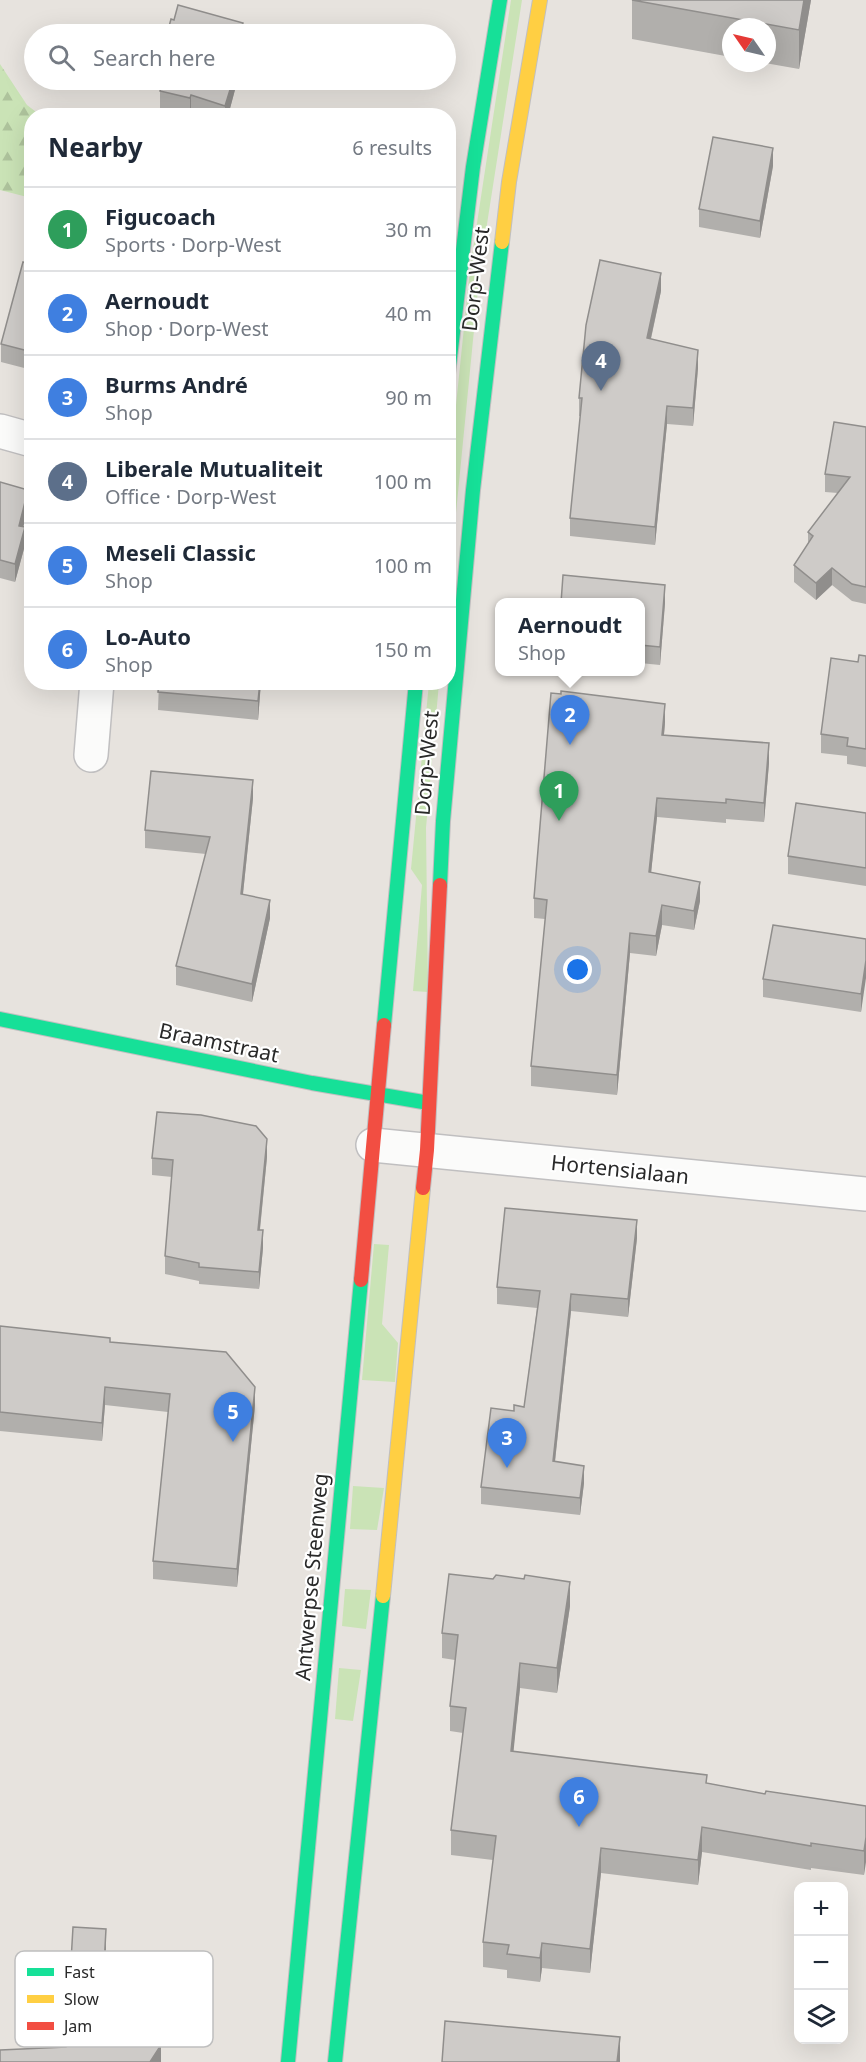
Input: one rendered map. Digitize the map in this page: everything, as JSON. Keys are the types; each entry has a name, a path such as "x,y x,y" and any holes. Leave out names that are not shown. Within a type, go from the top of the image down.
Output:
{"main road":[{"name":"Dorp-West","path":"456,308 473,167 500,0"},
{"name":"Dorp-West","path":"456,678 473,490 509,182 540,0"},
{"name":"Dorp-West","path":"378,1096 415,690"},
{"name":"Dorp-West","path":"429,1103 443,821 455,690"},
{"name":"Braamstraat","path":"0,1018 378,1096 429,1103"},
{"name":"Antwerpse Steenweg","path":"288,2062 378,1096"},
{"path":"335,2062 427,1150 429,1103"}],"street":[{"path":"0,432 24,438"},
{"path":"91,755 96,690"},
{"name":"Hortensialaan","path":"373,1145 866,1194"}],"green space":[{"path":"511,0 522,0 480,269 456,513 456,405 470,269"},
{"path":"0,64 31,108 24,108 24,196 0,190"},
{"path":"428,690 438,690 426,828 428,992 413,991 422,885 411,869"},
{"path":"374,1244 389,1245 382,1324 398,1343 395,1382 362,1380"},
{"path":"353,1486 384,1488 377,1530 350,1529"},
{"path":"345,1589 371,1590 366,1629 342,1626"},
{"path":"339,1668 361,1670 353,1721 335,1719"}],"building":[{"path":"632,0 804,0 799,30 776,26 776,18 732,18"},
{"path":"178,5 243,23 170,24 171,19 174,20"},
{"path":"230,90 225,106 191,95 190,98 160,91"},
{"path":"713,137 773,148 760,221 699,209"},
{"path":"600,260 661,273 647,338 698,350 693,408 667,406 655,527 570,518 582,398 579,398 586,325"},
{"path":"23,262 24,262 24,350 1,344"},
{"path":"834,422 866,427 866,587 852,584 832,568 816,583 794,565 813,536 808,532 850,477 825,474"},
{"path":"0,482 24,489 24,506 19,526 24,527 24,531 15,564 0,560"},
{"path":"563,575 665,585 660,647 645,646 645,598 561,598"},
{"path":"859,655 866,656 866,749 847,746 848,738 821,734 831,658 858,662"},
{"path":"158,690 259,690 258,701 158,692"},
{"path":"561,691 665,704 662,735 769,743 764,803 726,799 726,803 657,798 649,872 700,882 694,911 662,905 656,936 630,933 617,1075 531,1066 547,900 534,898 551,693 561,694"},
{"path":"151,771 253,780 241,894 270,900 252,984 176,966 210,837 145,830"},
{"path":"796,803 866,813 866,868 788,856"},
{"path":"773,925 866,939 866,960 861,994 763,979"},
{"path":"157,1112 201,1115 256,1126 267,1139 258,1230 263,1230 259,1272 199,1267 199,1263 165,1256 173,1160 152,1158"},
{"path":"505,1208 637,1220 628,1299 571,1294 553,1461 584,1466 580,1498 481,1487 491,1408 514,1411 514,1405 524,1407 540,1291 497,1287"},
{"path":"0,1326 110,1338 110,1342 226,1352 255,1387 237,1569 153,1561 170,1394 105,1387 102,1423 0,1412"},
{"path":"449,1574 493,1579 496,1575 524,1579 525,1575 570,1582 557,1668 520,1663 511,1751 707,1775 706,1783 765,1794 766,1791 866,1806 864,1851 811,1843 811,1846 702,1827 698,1860 601,1848 590,1949 542,1943 540,1958 507,1954 509,1945 483,1942 496,1836 451,1830 466,1708 450,1706 458,1635 442,1633"},
{"path":"73,1927 106,1929 105,1951 72,1951"},
{"path":"445,2021 620,2037 617,2062 442,2062"},
{"path":"160,2047 150,2062 0,2062 0,2050"}],"traffic: fast":[{"path":"456,308 473,167 500,0"},
{"path":"456,678 473,490 502,242"},
{"path":"384,1025 415,690"},
{"path":"440,885 443,821 455,690"},
{"path":"0,1019 312,1083 429,1103"},
{"path":"288,2062 361,1280"},
{"path":"335,2062 383,1596"}],"traffic: slow":[{"path":"502,242 509,182 540,0"},
{"path":"383,1596 423,1188"}],"traffic: jam":[{"path":"423,1188 427,1150 440,885"},
{"path":"361,1280 384,1025"}],"place":[{"name":"Liberale Mutualiteit","path":"601,391"},
{"name":"Aernoudt","path":"570,745"},
{"name":"Figucoach","path":"559,821"},
{"name":"Meseli Classic","path":"233,1442"},
{"name":"Burms André","path":"507,1468"},
{"name":"Lo-Auto","path":"579,1827"}]}
